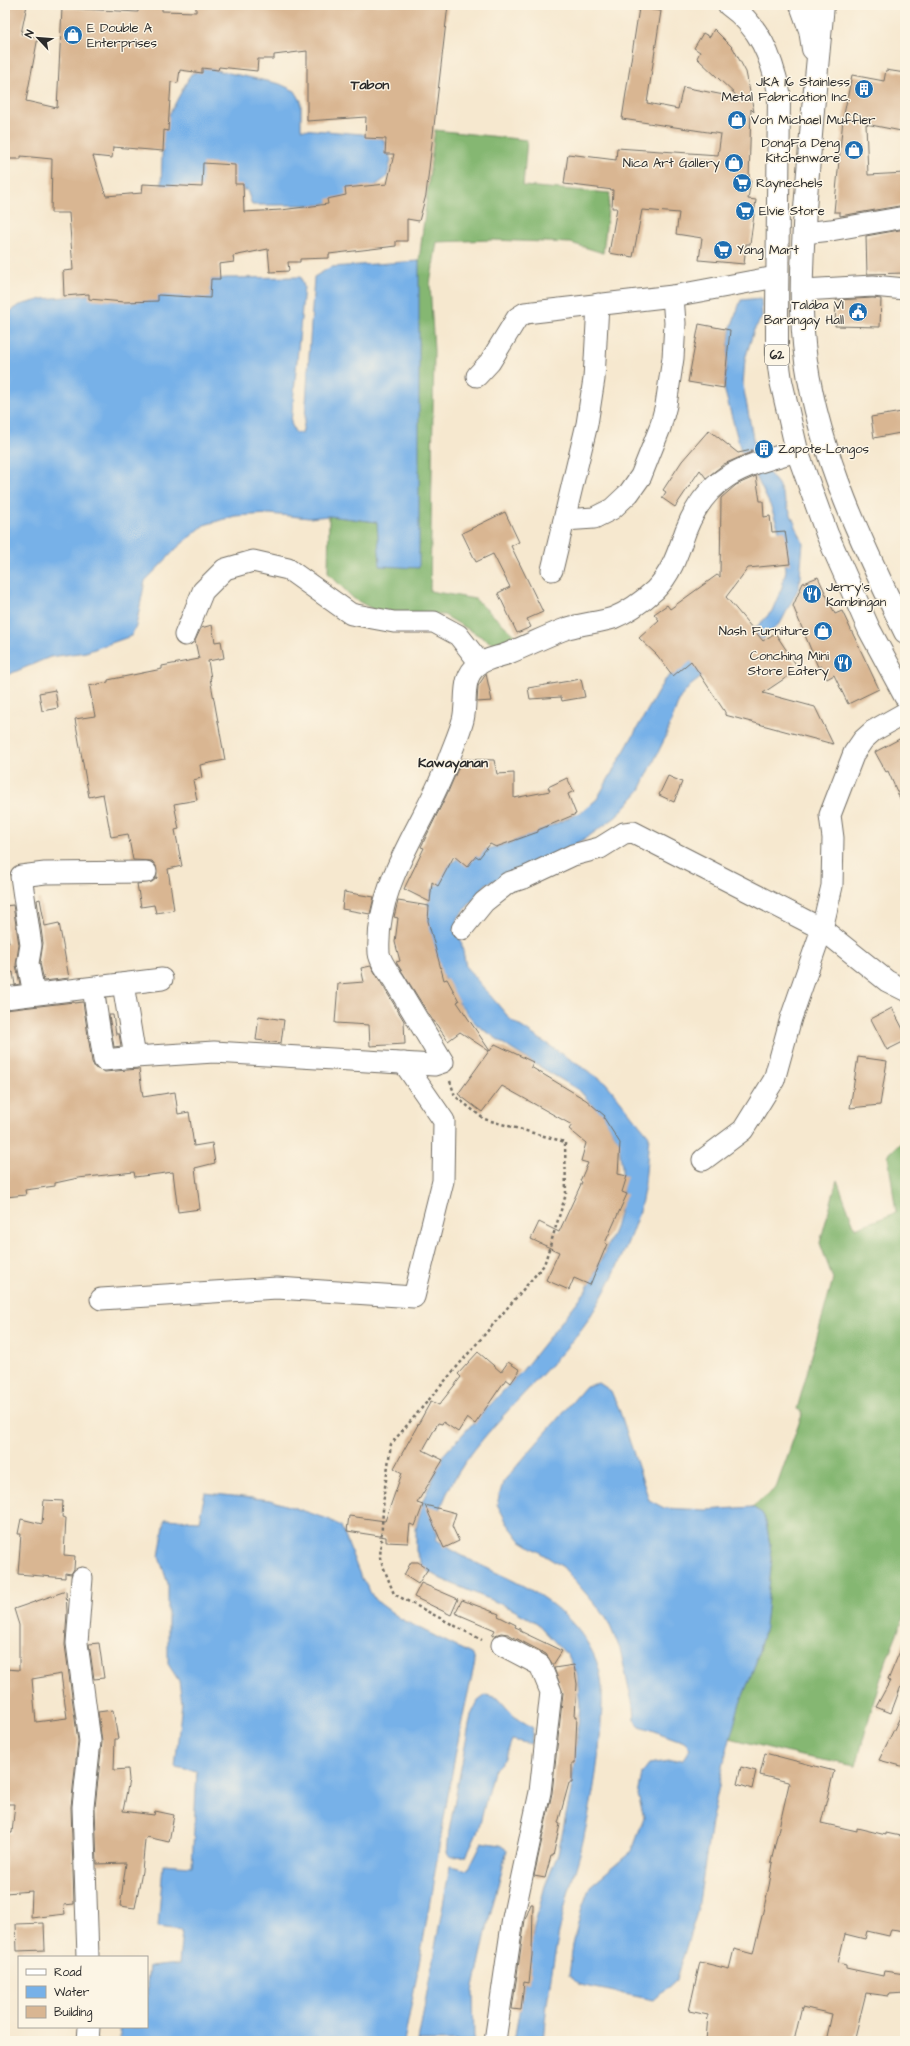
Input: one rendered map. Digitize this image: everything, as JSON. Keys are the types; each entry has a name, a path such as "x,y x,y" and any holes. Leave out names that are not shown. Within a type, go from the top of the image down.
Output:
{"highway":[{"name":"62","path":"729,5 752,24 763,41 773,65 779,92 776,277 777,352 781,381 797,451 809,488 846,577 869,629 905,696"},
{"name":"62","path":"801,5 810,30 813,54 814,88"},
{"name":"62","path":"823,5 814,88 804,233 804,346 819,426 834,471 858,531 905,630"}],"street":[{"path":"804,233 831,230 905,217"},
{"path":"477,376 490,362 517,318 525,313 673,296 776,277"},
{"path":"803,290 873,286 905,288"},
{"path":"564,520 594,518 612,509 629,493 641,476 660,428 666,405 673,358 675,323 673,296"},
{"path":"552,570 585,432 594,379 598,304"},
{"path":"93,988 104,1060 214,1052 434,1065 443,1062 379,956 380,930 383,906 403,854 441,781 464,719 467,683 470,672 480,663 566,629 588,622 613,618 638,603 655,589 669,572 679,553 693,514 703,497 724,478 769,459 797,451"},
{"path":"185,635 203,591 225,569 254,561 288,569 351,614 394,622 434,622 458,635 480,663"},
{"path":"703,1160 743,1130 774,1080 790,1018 822,929 832,886 833,838 830,815 854,752 863,740 873,731 905,713"},
{"path":"462,928 484,902 508,883 526,877 573,855 600,848 624,833 633,832 822,929 887,981 905,990"},
{"path":"34,994 28,963 31,945 20,876 45,873 146,872"},
{"path":"5,998 162,979"},
{"path":"123,984 135,1057"},
{"path":"101,1299 277,1288 414,1297 443,1181 444,1121 404,1063"},
{"path":"82,1578 77,1643 90,1741 83,1807 88,1956"},
{"path":"495,2041 513,1918 540,1792 551,1692 540,1665 502,1645"},
{"path":"88,2041 89,2028"}],"path":[{"path":"443,1062 456,1096 484,1119 565,1142 566,1194 544,1265 391,1444 384,1494 380,1558 394,1594 480,1640 502,1645"}],"green space":[{"path":"435,130 527,140 523,186 610,193 603,253 571,243 492,240 437,242 430,284 434,351 430,591 475,599 516,636 495,645 444,615 379,613 353,598 328,573 329,516 377,522 419,261"},
{"path":"905,1139 905,1616 883,1671 856,1766 801,1756 730,1738 739,1706 756,1662 765,1627 772,1558 766,1521 762,1513 752,1507 776,1488 803,1412 797,1409 833,1279 820,1243 837,1180 855,1228 896,1213 888,1155"}],"water":[{"path":"206,68 280,84 295,91 301,101 301,129 362,134 383,139 391,160 387,177 372,188 320,205 252,205 247,190 161,188 163,126 191,74"},
{"path":"419,261 419,568 380,566 377,522 329,516 309,518 270,514 235,516 204,525 178,547 145,581 136,626 131,636 86,652 50,657 5,676 5,315 20,305 43,299 99,294 226,278 301,277 304,287 291,423 295,432 302,434 305,419 314,277 331,267"},
{"path":"761,298 762,317 754,330 745,359 743,385 755,449 765,468 778,484 803,543 799,587 781,622 764,638 708,672 690,686 680,698 666,736 640,790 616,817 589,836 558,854 486,884 457,919 466,967 511,1020 606,1083 649,1136 645,1182 640,1208 625,1249 605,1290 591,1315 573,1340 498,1421 474,1450 454,1479 441,1509 436,1539 467,1558 517,1583 549,1602 569,1619 585,1639 597,1661 601,1676 602,1703 600,1740 591,1806 557,1942 543,2041 514,2041 534,1927 545,1886 558,1854 571,1791 580,1707 577,1674 569,1657 537,1623 510,1608 441,1579 424,1569 416,1551 416,1528 423,1500 445,1453 522,1371 585,1292 601,1261 615,1228 623,1198 622,1167 618,1140 602,1116 580,1091 511,1049 476,1024 453,997 439,969 425,917 430,894 443,871 459,857 510,843 546,828 582,812 597,799 664,681 682,665 723,646 759,625 772,611 782,587 786,570 782,539 771,507 754,472 741,451 724,388 730,330 741,300"},
{"path":"599,1383 611,1391 620,1412 649,1500 664,1508 706,1510 752,1507 762,1513 766,1521 772,1558 765,1627 756,1662 739,1706 725,1758 711,1823 698,1909 676,1980 654,2000 580,1985 569,1976 573,1944 582,1908 590,1886 632,1851 644,1818 638,1796 642,1773 649,1764 683,1759 690,1748 684,1742 640,1726 634,1720 633,1706 620,1649 606,1617 563,1567 520,1540 507,1523 497,1504 503,1482 586,1386"},
{"path":"205,1493 271,1500 328,1519 341,1526 360,1575 375,1600 401,1619 473,1655 475,1662 464,1709 446,1804 414,1994 404,2041 120,2041 120,2028 148,2028 149,1967 179,1964 182,1930 158,1927 163,1864 192,1866 197,1771 175,1767 182,1702 179,1681 168,1664 168,1584 159,1557 165,1519 199,1521"},
{"path":"486,1695 498,1698 514,1716 533,1728 531,1744 512,1740 504,1760 493,1771 479,1828 466,1856 452,1857 447,1853 449,1831 471,1715 478,1701"},
{"path":"482,1842 500,1845 507,1850 489,1919 473,1992 474,2041 418,2041 450,1866 468,1870"}],"building":[{"path":"5,5 27,5 21,34 38,37 26,101 57,108 62,8 138,12 138,5 162,5 162,11 196,12 196,5 448,5 426,195 419,221 407,219 407,241 396,241 396,246 329,254 329,258 300,259 300,262 288,262 289,271 270,272 268,249 233,256 234,262 219,264 220,279 211,279 210,298 158,295 158,301 124,302 89,299 89,294 64,296 63,271 73,270 69,213 51,213 52,159 21,156 21,159 5,159","holes":["307,51 307,121 366,117 365,138 386,139 385,154 394,154 387,184 345,188 346,195 327,199 328,204 281,210 244,212 243,184 235,184 235,165 203,163 202,187 143,184 142,193 106,196 93,156 112,158 113,147 163,151 164,130 168,131 171,82 178,83 180,70 202,73 202,68 218,70 219,67 257,71 258,59 274,59 274,55"]},
{"path":"639,8 661,11 647,103 678,109 683,87 739,98 697,58 700,52 694,48 703,33 710,37 714,29 733,48 746,72 754,112 751,109 749,179 751,180 748,199 756,200 750,244 746,244 744,264 699,260 702,238 676,234 679,213 642,210 633,257 609,253 617,208 612,208 613,190 564,184 568,154 616,160 617,148 718,155 721,134 622,119"},
{"path":"886,70 905,73 905,106 901,131 866,124 868,175 905,173 905,205 840,216 840,212 834,212 843,119 852,75 884,81"},
{"path":"905,229 905,273 867,274 866,236"},
{"name":"Talaba VI Barangay Hall","path":"881,299 880,327 835,326 836,300"},
{"path":"699,324 730,330 724,388 688,382"},
{"path":"902,412 905,432 874,438 871,417"},
{"path":"709,430 738,453 752,450 752,452 724,464 706,478 700,470 675,507 662,498 666,492 663,490 682,461"},
{"path":"756,476 760,501 763,501 764,517 770,516 772,532 785,531 790,564 748,568 726,597 763,641 775,633 799,669 763,693 815,707 833,744 725,715 725,712 691,661 673,676 657,655 639,638 659,620 654,614 667,605 670,609 717,575 720,577 721,498 736,485"},
{"path":"505,512 519,542 511,546 543,612 527,619 531,627 517,633 498,593 510,587 493,554 476,562 462,533"},
{"path":"818,577 835,614 842,611 879,689 848,704 834,675 827,679 821,666 818,667 793,606 803,583"},
{"path":"212,625 215,642 221,641 224,658 208,661 225,760 200,765 202,778 193,780 197,800 174,804 179,829 175,830 182,866 168,869 174,910 156,913 154,905 141,907 137,884 152,882 157,878 156,866 152,861 133,860 128,834 111,837 103,794 89,797 75,719 95,716 89,686 108,682 108,680 162,669 162,666 199,659 195,641 201,628"},
{"path":"486,674 492,701 477,702 478,686"},
{"path":"581,679 585,697 562,701 561,697 530,699 528,688"},
{"path":"55,690 58,708 42,711 39,693"},
{"path":"905,736 905,810 888,771 886,772 875,752"},
{"path":"462,759 494,760 497,774 514,773 514,798 550,791 548,787 567,778 574,791 568,794 576,814 538,830 538,832 496,847 490,844 479,858 476,856 467,867 454,856 438,886 432,882 430,902 404,889 424,848 421,847 448,792"},
{"path":"668,776 682,782 674,802 659,795"},
{"path":"344,892 374,897 370,914 342,909"},
{"path":"40,899 45,926 59,923 69,978 44,981 40,963 43,943 37,900"},
{"path":"398,901 429,906 428,921 444,980 447,979 459,1001 457,1002 490,1051 495,1044 533,1062 531,1067 586,1100 605,1116 604,1118 620,1143 618,1174 627,1176 622,1192 627,1194 605,1243 607,1244 590,1285 574,1278 569,1290 546,1280 559,1252 531,1239 539,1222 559,1232 582,1182 580,1181 588,1163 581,1161 586,1143 569,1129 572,1125 502,1086 482,1112 458,1094 489,1051 460,1032 448,1041 433,1021 396,962 400,961 395,942 398,918 394,917"},
{"path":"13,905 19,945 16,965 20,984 15,985 13,972 5,974 5,944 9,943 5,921 5,906"},
{"path":"371,966 404,1021 405,1044 370,1046 369,1025 335,1023 338,984 364,982 361,968"},
{"path":"83,1002 92,1062 95,1068 105,1072 139,1069 143,1097 175,1092 178,1114 189,1112 194,1146 212,1143 215,1163 195,1168 200,1209 178,1212 173,1172 135,1177 134,1172 78,1178 55,1183 55,1186 25,1190 26,1195 5,1197 5,1010"},
{"path":"892,1008 905,1033 905,1041 887,1050 871,1019"},
{"path":"109,1015 113,1015 116,1034 119,1034 121,1046 114,1047"},
{"path":"259,1016 284,1020 281,1043 256,1040"},
{"path":"858,1057 887,1061 880,1105 850,1108"},
{"path":"478,1352 501,1372 508,1362 520,1370 511,1383 506,1379 475,1424 467,1418 458,1432 443,1422 442,1424 438,1423 423,1450 443,1460 417,1503 423,1505 415,1526 410,1524 408,1543 386,1542 386,1537 347,1531 349,1516 385,1521 402,1473 394,1468 431,1401 439,1405 461,1377 458,1374"},
{"path":"44,1500 63,1501 62,1517 66,1518 64,1555 75,1556 74,1569 71,1574 65,1573 65,1578 18,1574 21,1534 18,1534 21,1519 42,1524"},
{"path":"425,1505 456,1513 452,1526 459,1541 444,1548"},
{"path":"411,1562 418,1562 428,1569 418,1584 404,1575"},
{"path":"421,1583 458,1599 451,1615 414,1597"},
{"path":"66,1591 67,1612 65,1645 78,1741 71,1807 74,1904 64,1905 65,1914 31,1918 32,1891 5,1893 6,1833 12,1833 15,1804 5,1804 5,1669 19,1670 19,1625 14,1609","holes":["61,1674 67,1718 36,1722 32,1679"]},
{"path":"462,1600 499,1614 498,1616 516,1625 515,1627 520,1629 520,1631 562,1651 553,1665 546,1654 508,1634 501,1633 492,1636 495,1630 455,1613"},
{"path":"905,1639 905,1688 901,1686 891,1713 876,1707 890,1681 888,1680"},
{"path":"99,1643 104,1678 94,1679 89,1644"},
{"path":"574,1665 577,1684 575,1763 572,1763 572,1783 569,1783 558,1823 560,1824 553,1856 551,1856 545,1878 534,1876 552,1793 563,1693 554,1668"},
{"path":"905,1707 905,1767 879,1760"},
{"path":"113,1710 118,1739 115,1739 114,1770 128,1769 129,1780 123,1811 154,1815 155,1811 174,1815 169,1842 147,1837 145,1840 142,1871 135,1908 120,1906 126,1863 97,1864 95,1807 102,1742 98,1712"},
{"path":"765,1753 834,1771 821,1823 857,1831 857,1828 886,1835 886,1833 905,1837 905,1931 891,1929 889,1936 867,1931 865,1939 845,1934 838,1963 846,1965 846,1968 883,1976 884,1971 905,1974 905,1993 890,1994 889,1996 866,1993 854,2041 826,2041 832,2014 802,2007 794,2041 706,2041 708,2015 689,2011 700,1962 729,1969 734,1949 753,1954 769,1886 773,1863 771,1862 789,1784 788,1782 760,1775"},
{"path":"741,1767 756,1771 752,1789 737,1784"},
{"path":"531,1904 533,1904 532,1955 529,1983 524,1982 521,2010 512,2009 525,1920"},
{"path":"44,1923 45,1950 17,1951 16,1924"}],"place":[{"name":"E Double A Enterprises","path":"73,35"},
{"name":"JKA 16 Stainless Metal Fabrication Inc.","path":"864,89"},
{"name":"Von Michael Muffler","path":"737,120"},
{"name":"DongFa Deng Kitchenware","path":"854,150"},
{"name":"Nica Art Gallery","path":"734,163"},
{"name":"Raynechels","path":"742,183"},
{"name":"Elvie Store","path":"745,211"},
{"name":"Yang Mart","path":"723,250"},
{"name":"Talaba VI Barangay Hall","path":"858,312"},
{"name":"Zapote-Longos","path":"764,449"},
{"name":"Jerry's Kambingan","path":"812,594"},
{"name":"Nash Furniture","path":"823,631"},
{"name":"Conching Mini Store Eatery","path":"843,663"}],"district":[{"name":"Tabon","path":"370,85"},
{"name":"Kawayanan","path":"453,763"}]}
